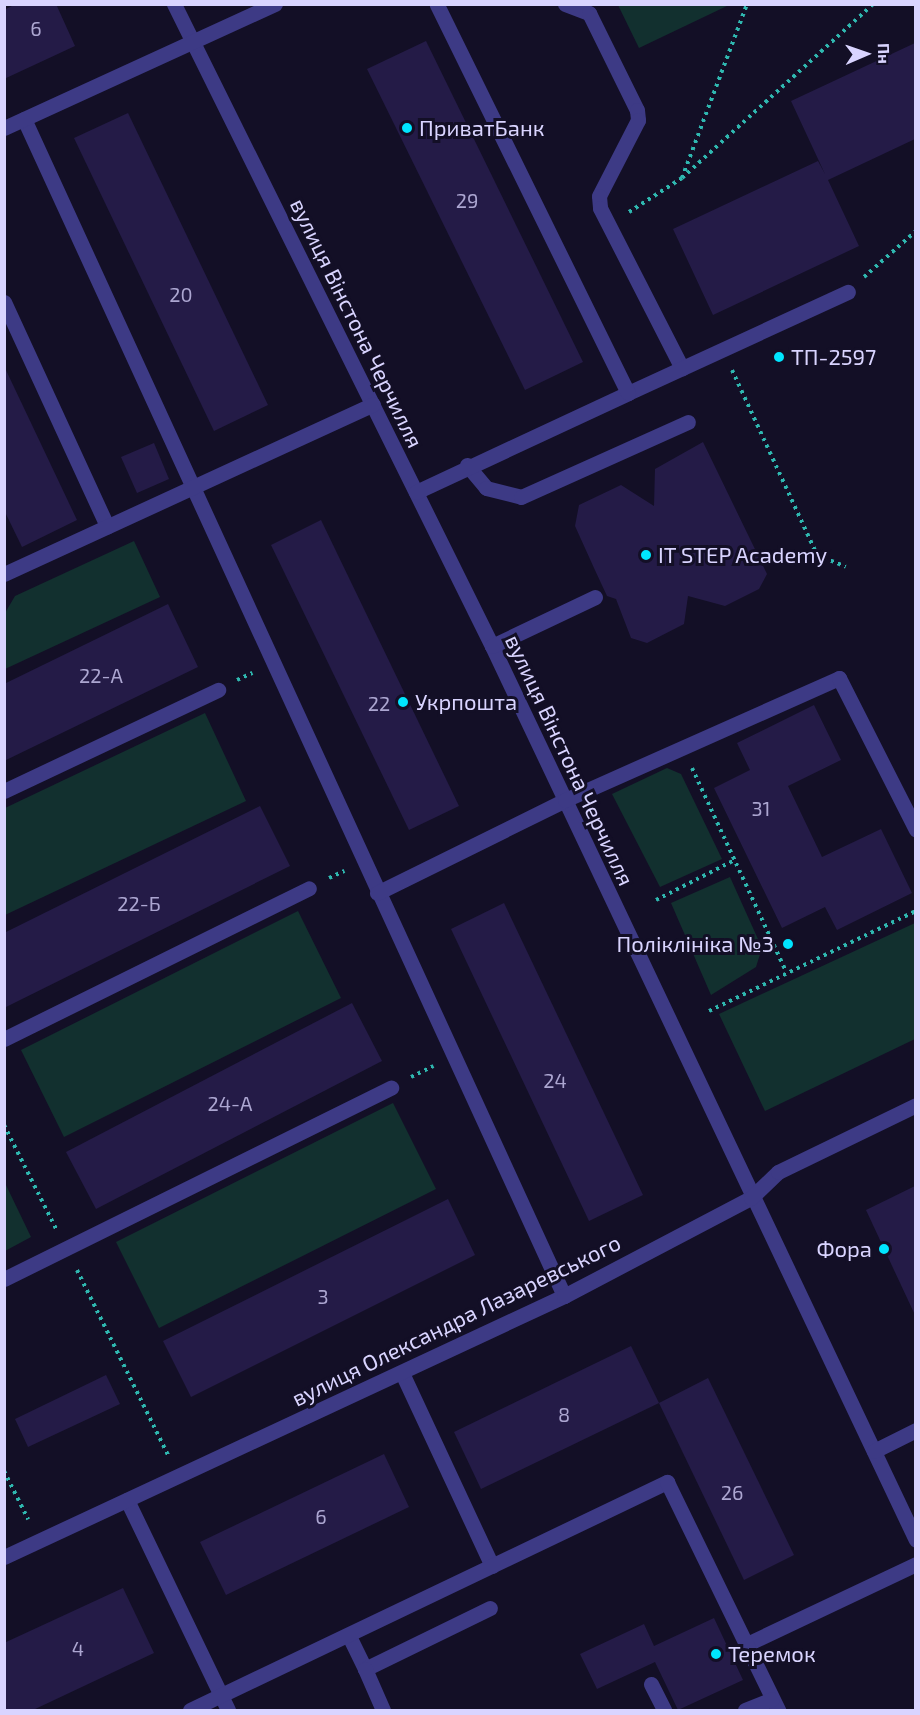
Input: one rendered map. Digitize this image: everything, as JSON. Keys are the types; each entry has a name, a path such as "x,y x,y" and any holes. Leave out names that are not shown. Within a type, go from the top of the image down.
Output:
{"street":[{"name":"вулиця Вінстона Черчилля","path":"174,4 492,646 751,1198 915,1540"},
{"path":"4,128 275,4"},
{"path":"437,4 628,393"},
{"path":"565,4 589,13 637,110 638,120 599,196 609,226 682,368"},
{"path":"24,119 191,488 564,1296"},
{"path":"416,492 467,465 848,292"},
{"path":"4,302 107,526"},
{"path":"4,574 373,404"},
{"path":"467,465 486,488 520,497 688,422"},
{"path":"492,646 595,597"},
{"path":"377,893 565,801 840,678 915,830"},
{"path":"4,790 218,690"},
{"path":"4,1039 309,888"},
{"path":"4,1279 390,1088"},
{"name":"вулиця Олександра Лазаревського","path":"4,1557 179,1478 564,1296 751,1198 778,1172 915,1106"},
{"path":"402,1373 492,1566"},
{"path":"873,1451 915,1430"},
{"path":"190,1710 349,1636 667,1482 775,1705 746,1710"},
{"path":"127,1500 228,1710"},
{"path":"747,1644 915,1564"},
{"path":"364,1670 490,1608"},
{"path":"349,1636 383,1710"},
{"path":"651,1684 664,1710"}],"path":[{"path":"682,178 747,4"},
{"path":"609,226 682,178 873,4"},
{"path":"848,292 915,231"},
{"path":"723,350 817,555 846,567"},
{"path":"218,690 272,664"},
{"path":"683,747 733,861 786,971"},
{"path":"309,888 363,861"},
{"path":"656,900 733,861"},
{"path":"709,1011 786,971 915,911"},
{"path":"390,1088 453,1056"},
{"path":"4,1125 179,1478"},
{"path":"4,1471 38,1541"}],"green space":[{"path":"618,5 729,5 639,48"},
{"path":"134,541 160,597 5,669 5,613 15,596"},
{"path":"205,713 246,801 5,915 5,808"},
{"path":"667,768 681,774 722,859 660,887 612,794"},
{"path":"730,877 762,948 756,967 711,995 671,903"},
{"path":"298,911 341,998 64,1137 21,1050"},
{"path":"915,923 915,1039 765,1111 719,1014"},
{"path":"393,1103 436,1189 159,1328 116,1242"},
{"path":"5,1183 31,1237 4,1251"}],"building":[{"path":"16,4 56,4 75,46 4,79 4,10"},
{"path":"426,41 583,362 525,390 367,69"},
{"path":"915,43 915,139 828,180 859,246 713,315 673,229 818,161 825,174 791,101"},
{"path":"128,113 268,405 214,431 74,138"},
{"path":"4,366 77,520 22,547 4,510"},
{"path":"703,442 767,574 759,589 725,606 688,596 684,624 647,643 631,638 616,599 607,596 575,526 579,505 621,485 654,506 655,469"},
{"path":"154,443 169,479 137,493 121,457"},
{"path":"321,520 459,806 409,830 271,545"},
{"path":"168,604 198,667 4,761 4,684"},
{"path":"814,705 841,760 788,786 822,857 881,829 912,893 837,930 825,907 782,928 714,788 750,770 737,743"},
{"path":"260,806 290,866 4,1008 4,933"},
{"path":"504,903 643,1195 589,1221 451,929"},
{"path":"352,1003 382,1061 96,1209 66,1152"},
{"path":"915,1186 915,1315 866,1210"},
{"path":"448,1199 475,1255 191,1397 163,1341"},
{"path":"631,1346 659,1403 481,1489 454,1432"},
{"path":"106,1375 120,1404 28,1447 15,1419"},
{"path":"708,1378 794,1555 744,1580 659,1403"},
{"path":"384,1454 409,1507 226,1595 200,1542"},
{"path":"123,1588 154,1653 33,1710 4,1710 4,1643"},
{"path":"714,1618 743,1680 678,1710 655,1662 597,1689 580,1654 644,1624 654,1646"}],"place":[{"name":"ПриватБанк","path":"407,128"},
{"name":"ТП-2597","path":"779,357"},
{"name":"IT STEP Academy","path":"646,555"},
{"name":"Укрпошта","path":"403,702"},
{"name":"Поліклініка №3","path":"788,944"},
{"name":"Фора","path":"884,1249"},
{"name":"Теремок","path":"716,1654"}]}
